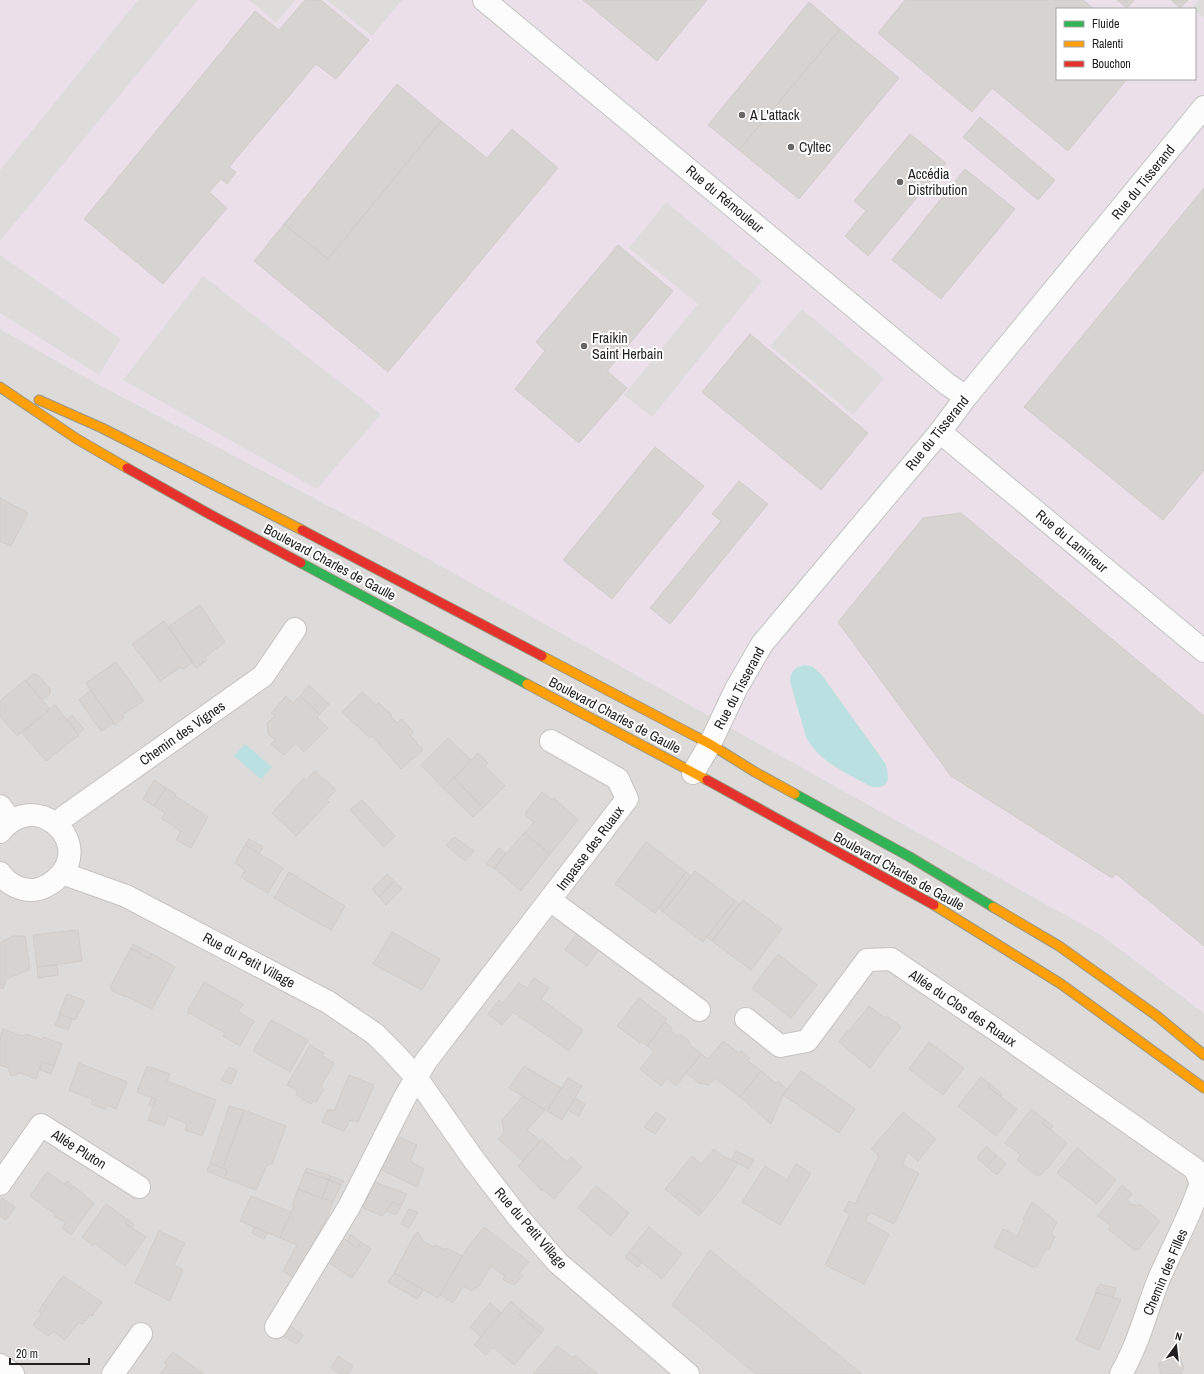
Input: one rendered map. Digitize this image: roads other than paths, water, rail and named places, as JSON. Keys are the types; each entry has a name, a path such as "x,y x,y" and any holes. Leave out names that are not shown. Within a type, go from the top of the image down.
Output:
{"street":[{"name":"Rue du Rémouleur","path":"484,0 947,384 966,397"},
{"name":"Rue du Tisserand","path":"693,773 710,744 736,689 762,644 940,432 966,397 1204,108"},
{"name":"Boulevard Charles de Gaulle","path":"0,383 102,428 244,499 710,744 755,772 910,857 1059,946 1157,1016 1204,1055"},
{"name":"Boulevard Charles de Gaulle","path":"0,387 77,439 204,511 589,716 946,911 1061,984 1204,1088"},
{"name":"Rue du Lamineur","path":"940,432 1204,652"},
{"name":"Chemin des Vignes","path":"56,824 263,676 295,629"},
{"name":"Impasse des Ruaux","path":"416,1077 426,1061 627,799 618,779 551,741"},
{"path":"1,876 14,886 29,890 44,888 56,881 66,869 69,855 67,840 60,828 48,818 34,815 4,820"},
{"name":"Rue du Petit Village","path":"62,873 126,896 328,1002 374,1034 394,1052 416,1077 474,1160 518,1217 558,1263 688,1374"},
{"name":"Impasse des Ruaux","path":"550,900 699,1010"},
{"name":"Allée du Clos des Ruaux","path":"746,1019 780,1046 807,1041 867,960 891,959 999,1032 1195,1169"},
{"path":"276,1327 349,1207 416,1077"},
{"name":"Allée Pluton","path":"0,1184 41,1125 139,1187"},
{"name":"Chemin des Filles","path":"1121,1374 1130,1358 1159,1280 1196,1200 1201,1183 1195,1169"},
{"path":"113,1374 141,1334"},
{"path":"0,1365 14,1374"}],"water":[{"path":"806,665 813,667 821,674 885,763 888,773 888,781 883,786 872,787 826,761 806,737 790,681 791,674 794,670"},
{"path":"245,744 272,767 261,779 234,756"}],"place":[{"name":"A L'attack","path":"742,115"},
{"name":"Cyltec","path":"791,147"},
{"name":"Accédia Distribution","path":"900,182"},
{"name":"Fraikin Saint Herbain","path":"584,346"}]}
